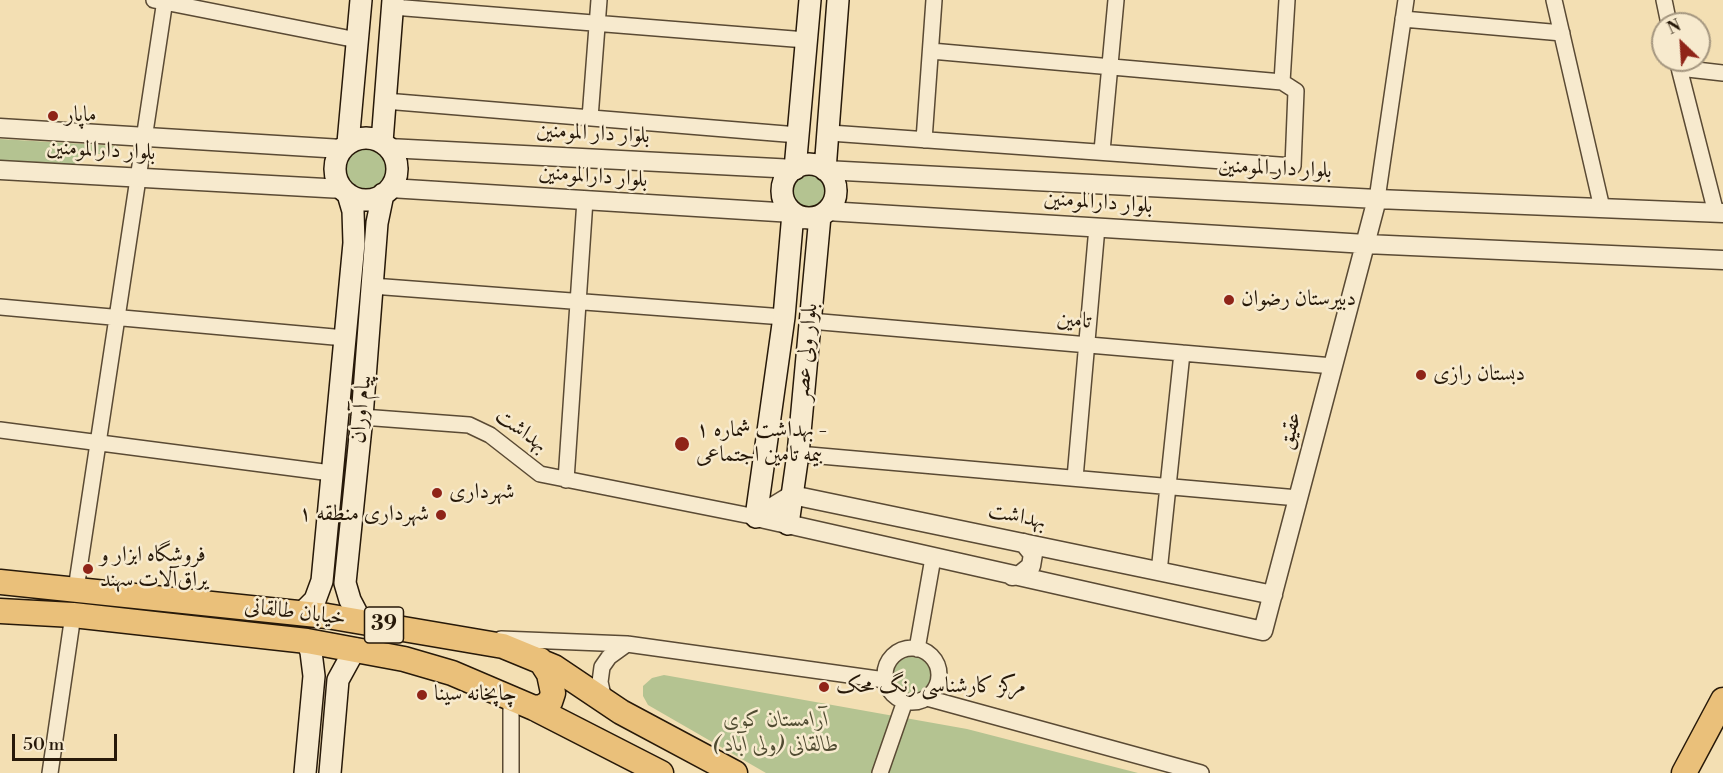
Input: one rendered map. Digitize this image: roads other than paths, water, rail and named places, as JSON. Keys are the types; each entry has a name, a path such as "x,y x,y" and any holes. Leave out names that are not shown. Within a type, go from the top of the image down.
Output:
{"main road":[{"path":"361,0 345,146 337,157 335,174 346,192 367,199 386,191 397,172 396,163 385,145 385,101 393,4"},
{"path":"795,169 810,0"},
{"path":"825,170 830,133 838,0"},
{"path":"345,146 365,138 385,145"},
{"path":"810,165 825,170 831,177 835,194 824,213 802,217 793,213 787,207 782,190 784,182 795,169 810,165"},
{"name":"پیام آوران","path":"362,621 350,600 345,583 362,417 377,222 386,191"},
{"name":"پیام آوران","path":"302,613 315,600 322,581 354,225 346,192"},
{"name":"بلوار ولی عصر","path":"756,518 784,317 793,213"},
{"name":"بلوار ولی عصر","path":"788,524 798,454 810,321 824,213"},
{"path":"354,225 366,218 377,222"},
{"path":"322,581 330,587 345,583"},
{"name":"خیابان طالقانی","path":"0,582 302,613 467,638 503,646 540,660 613,706 735,773"},
{"path":"0,604 73,615"},
{"name":"خیابان طالقانی","path":"0,611 73,615 355,649 452,673 602,741 661,773"},
{"path":"305,773 314,676 307,642"},
{"path":"330,773 338,680 355,649"},
{"path":"522,704 543,707 550,702 553,693 549,674 540,660"},
{"path":"314,676 326,674 338,680"},
{"path":"1684,773 1723,700"},
{"path":"602,741 597,733 598,723 603,715 612,711 613,706"}],"street":[{"path":"590,118 599,0"},
{"path":"924,140 934,0"},
{"path":"1102,151 1116,0"},
{"path":"1281,82 1287,0"},
{"path":"1377,199 1406,0"},
{"path":"1554,0 1602,208"},
{"path":"76,589 161,1 357,40"},
{"path":"393,4 597,24 806,40"},
{"path":"1403,19 1562,33"},
{"path":"830,133 1293,166 1296,91 1281,82 1110,65 931,51"},
{"path":"1680,72 1720,213"},
{"path":"385,101 798,135"},
{"path":"0,128 345,146"},
{"name":"بلوار دار المومنین","path":"385,145 795,169"},
{"name":"بلوار دارالمومنین","path":"0,170 346,192"},
{"name":"بلوار دار المومنین","path":"825,170 1377,199 1720,213"},
{"name":"بلوار دارالمومنین","path":"386,191 793,213"},
{"name":"عقیق","path":"1263,631 1377,199"},
{"path":"566,480 585,200"},
{"name":"بلوار دارالمومنین","path":"824,213 1366,244"},
{"path":"1074,478 1097,227"},
{"path":"1366,244 1723,260"},
{"path":"372,286 784,317"},
{"path":"0,307 345,338"},
{"name":"تامین","path":"810,321 1333,366"},
{"path":"1159,572 1170,486 1182,353"},
{"name":"بهداشت","path":"362,417 480,428 540,474 788,524 1263,631"},
{"path":"0,430 331,473"},
{"path":"798,454 1298,498"},
{"path":"756,518 792,495"},
{"name":"بهداشت","path":"792,495 1272,595"},
{"path":"1012,576 1020,575 1031,566 1033,554 1024,543"},
{"path":"917,649 933,558"},
{"path":"50,773 73,615"},
{"path":"467,638 627,644 885,680"},
{"path":"613,706 600,682 602,667 609,657 627,644"},
{"path":"917,649 933,657 939,674 934,691 927,698 919,701 905,701 894,695 885,680 885,671 893,656 900,651 917,649"},
{"path":"927,698 1201,773"},
{"path":"880,773 905,701"},
{"path":"511,773 522,704"}],"place":[{"name":"ماپار","path":"53,116"},
{"name":"دبیرستان رضوان","path":"1229,300"},
{"name":"دبستان رازی","path":"1421,375"},
{"name":"بهداشت شماره ۱ - بیمه تامین اجتماعی","path":"682,444"},
{"name":"شهرداری","path":"437,493"},
{"name":"شهرداری منطقه ۱","path":"441,515"},
{"name":"فروشگاه ابزار و یراق‌آلات‌ سهند","path":"88,569"},
{"name":"مرکز کارشناسی رنگ محک","path":"824,687"},
{"name":"چاپخانه سینا","path":"422,695"}],"park label":[{"name":"آرامستان کوی طالقانی (ولی آباد )","path":"776,734"}]}
